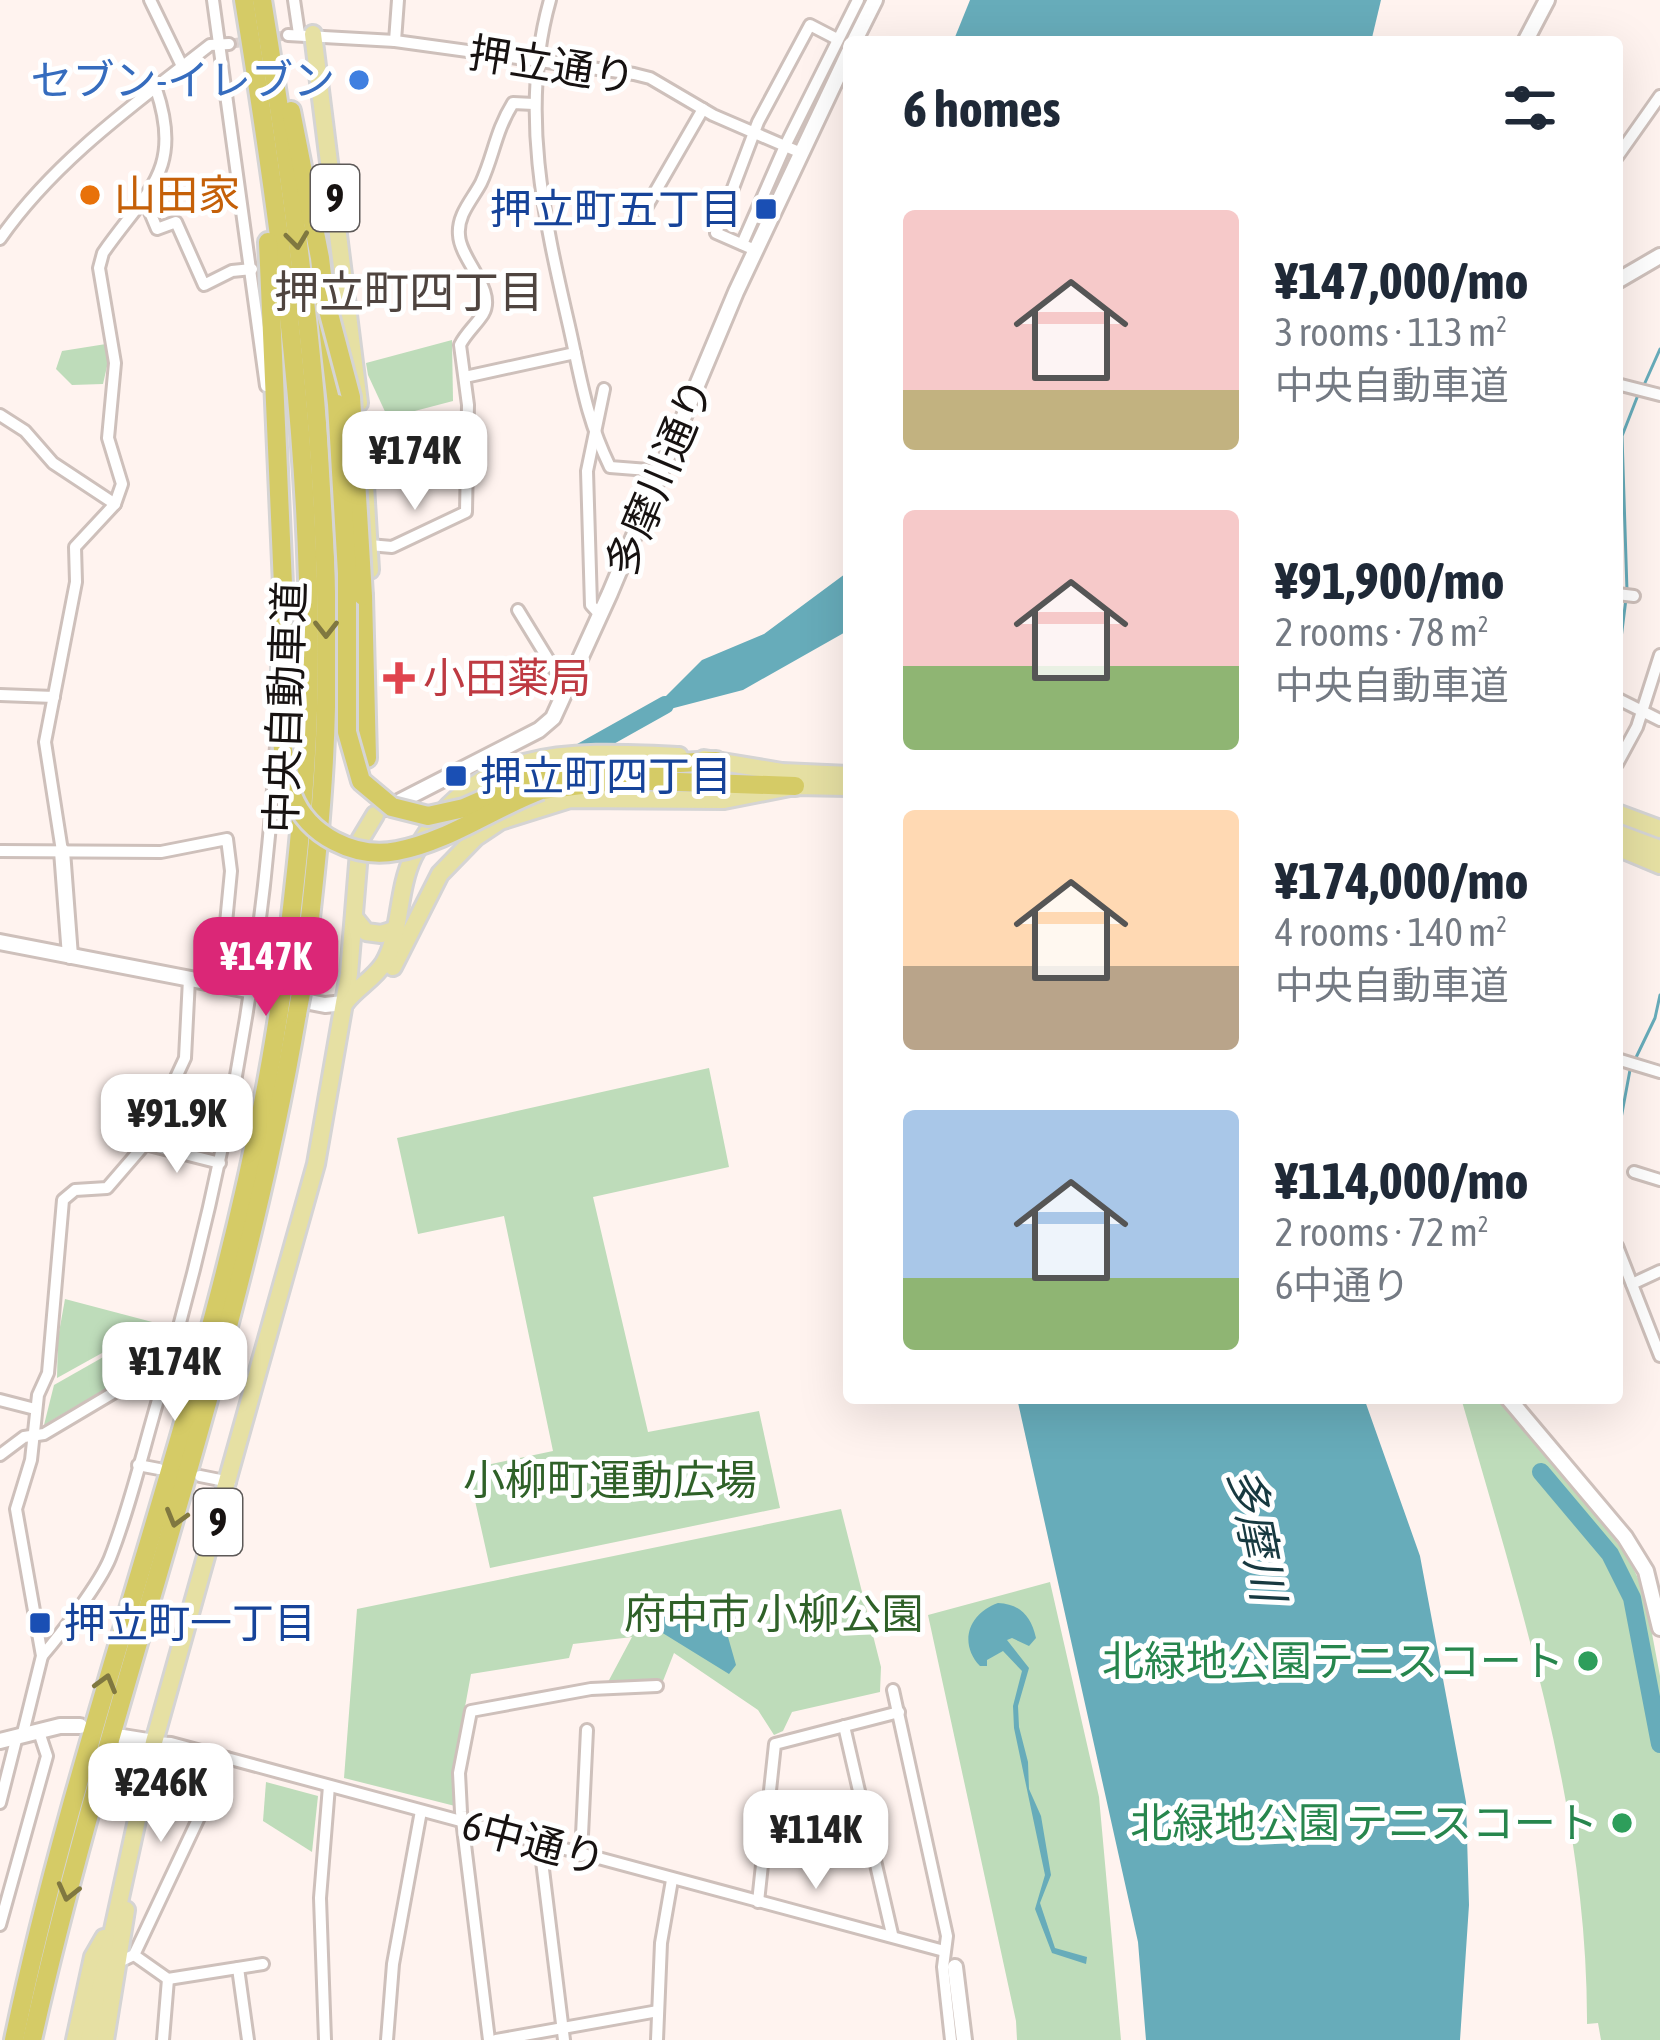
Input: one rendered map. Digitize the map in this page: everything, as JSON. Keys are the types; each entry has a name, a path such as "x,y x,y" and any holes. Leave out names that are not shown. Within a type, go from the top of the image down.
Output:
{"highway":[{"path":"235,0 268,232 283,585 283,739 292,796 309,822 338,844 370,853 400,850 541,790 582,783 797,780"},
{"name":"中央自動車道","path":"244,0 284,294 306,583 304,800 292,986"},
{"name":"中央自動車道","path":"262,0 301,272 325,562 322,807 292,986"},
{"path":"272,0 328,310 347,573 346,732 361,781 392,807 428,816 454,812 510,786 564,771 716,761"},
{"path":"328,310 351,397 367,758"},
{"path":"32,2040 73,1873 244,1274 270,1162 292,986"},
{"path":"14,2040 54,1867 208,1338 288,1013"}],"main road":[{"name":"9","path":"300,35 352,362 358,474 352,731 358,781 375,815"},
{"name":"9","path":"89,2040 154,1742 316,1164 344,1003 360,840 375,815 367,758 374,710 369,545 358,474"},
{"path":"344,1003 383,964 413,858 432,828 461,797 500,771 550,755 598,753 716,761 843,786"},
{"path":"344,1003 367,995 387,976 440,874 500,820 546,804 598,797 738,799 797,780 843,776"},
{"path":"1623,815 1660,829"},
{"path":"1623,837 1660,839"},
{"path":"1623,840 1660,857"},
{"path":"1623,862 1660,877"},
{"path":"354,917 371,933 394,930"},
{"path":"105,2040 126,1958 126,1867"},
{"path":"75,2040 93,1958 115,1917"}],"street":[{"path":"150,0 182,66"},
{"path":"0,1803 13,1739 43,1656 109,1563 167,1369 220,1163 253,992 270,842 278,646 268,416 224,44 213,0"},
{"path":"294,0 300,35"},
{"path":"395,41 398,0"},
{"path":"550,0 534,104 542,204 593,432 610,467 661,471"},
{"path":"847,36 858,0"},
{"path":"850,36 875,0"},
{"path":"1528,36 1547,0"},
{"path":"749,247 716,233 754,132 810,25 843,40"},
{"name":"押立通り","path":"300,35 395,41 650,78 703,109 792,149"},
{"path":"0,239 37,189 210,44 224,44"},
{"path":"792,149 843,47"},
{"name":"多摩川通り","path":"375,815 544,726 567,690 792,149 843,62"},
{"path":"70,956 62,851 46,742 76,582 75,547 115,504 122,484 108,438 115,363 99,268 103,253 162,172 166,132 156,89"},
{"path":"1623,149 1660,97"},
{"path":"369,545 392,547 466,512 469,452 461,340 487,304 479,279 461,251 458,230 483,179 496,131 513,104 534,104"},
{"path":"643,213 703,109"},
{"path":"143,198 157,229 176,222 204,285 232,271 252,269"},
{"path":"0,208 13,220"},
{"path":"1623,278 1660,256"},
{"path":"465,377 575,353"},
{"path":"1623,386 1660,395"},
{"path":"600,615 590,605 587,471 604,389"},
{"path":"0,415 25,431 53,464 115,504"},
{"path":"518,610 567,690"},
{"path":"1623,751 1660,655"},
{"path":"0,695 54,698"},
{"path":"1623,702 1660,720"},
{"path":"0,851 160,852 227,839 231,871 220,985"},
{"path":"0,942 325,1005 344,1003"},
{"path":"43,1656 16,1509 34,1435 35,1409 48,1373 63,1200 75,1190 107,1188 146,1144 185,1058 189,979"},
{"path":"1623,1061 1660,1072"},
{"path":"146,1144 220,1163"},
{"path":"1634,1172 1660,1180"},
{"path":"1623,1261 1660,1356"},
{"path":"1632,1284 1660,1271"},
{"path":"0,1455 24,1437 44,1434 145,1374 167,1369"},
{"path":"0,1400 35,1409"},
{"path":"1513,1404 1625,1538 1646,1571 1660,1628"},
{"path":"138,1465 159,1469"},
{"path":"200,1477 230,1482"},
{"path":"656,1686 592,1689 471,1711 459,1773 492,2040 563,2033 658,2011"},
{"path":"893,1690 946,1936 951,2040"},
{"path":"758,1902 775,1744 899,1712"},
{"path":"13,1739 60,1726 80,1726"},
{"path":"844,1726 892,1934"},
{"path":"581,1856 587,1730"},
{"path":"0,1925 6,1885 47,1756 40,1732"},
{"name":"6中通り","path":"123,1736 226,1758 944,1951"},
{"path":"226,1758 126,1958 168,1979 263,1964"},
{"path":"325,2040 320,1898 328,1786"},
{"path":"387,2040 393,1964 421,1811"},
{"path":"540,1845 563,2033"},
{"path":"656,2038 661,1943 672,1880"},
{"path":"944,1951 955,1966 964,2040"},
{"path":"238,1968 248,2040"},
{"path":"163,2040 168,1979"}],"green space":[{"path":"452,340 453,401 388,418 366,363"},
{"path":"106,344 103,384 72,385 56,369 62,351"},
{"name":"小柳町運動広場","path":"709,1068 729,1167 593,1197 648,1432 759,1411 780,1508 490,1568 468,1469 553,1451 504,1216 418,1234 397,1138"},
{"path":"65,1299 156,1323 57,1378"},
{"path":"158,1326 165,1336 158,1358 44,1425 54,1385"},
{"path":"1463,1404 1506,1404 1627,1555 1644,1591 1660,1676 1660,2040 1601,2040 1598,2023 1587,2024 1576,1864 1527,1629"},
{"name":"府中市 小柳公園","path":"841,1509 881,1667 880,1692 792,1712 783,1731 774,1735 758,1710 674,1653 663,1681 608,1682 632,1637 573,1644 569,1658 471,1674 452,1778 455,1806 344,1778 357,1609"},
{"path":"1050,1582 1099,1797 1121,2040 1017,2040 928,1615"},
{"path":"266,1782 318,1796 312,1852 263,1821"}],"water":[{"path":"970,0 1381,0 1372,36 955,36"},
{"path":"843,575 843,633 743,690 647,715 702,660 764,634"},
{"name":"多摩川","path":"1018,1404 1366,1404 1420,1556 1466,1802 1469,1905 1460,2040 1146,2040 1138,1942"},
{"path":"641,1592 662,1603 677,1599 726,1630 736,1665 729,1674 648,1624 643,1630 626,1619"},
{"path":"998,1603 1023,1613 1036,1638 1029,1646 1007,1640 1029,1668 1018,1706 1029,1789 1041,1816 1051,1875 1040,1903 1055,1948 1087,1957 1086,1964 1052,1953 1035,1909 1045,1875 1014,1728 1013,1706 1022,1671 1003,1651 987,1660 987,1666 980,1666 969,1648 974,1621"}],"waterway":[{"path":"1644,385 1660,349"},
{"path":"1623,433 1638,395"},
{"path":"1623,467 1627,591 1623,623"},
{"path":"574,756 665,705"},
{"path":"1623,1108 1630,1070 1655,1018 1660,995"},
{"path":"1541,1472 1610,1554 1632,1598 1660,1744"}],"tunnel":[{"path":"229,44 288,35"}],"place":[{"name":"セブン-イレブン","path":"359,80"},
{"name":"山田家","path":"90,195"},
{"name":"押立町五丁目","path":"766,209"},
{"name":"小田薬局","path":"399,678"},
{"name":"押立町四丁目","path":"456,776"},
{"name":"押立町一丁目","path":"40,1623"},
{"name":"北緑地公園テニスコート","path":"1588,1661"},
{"name":"北緑地公園 テニスコート","path":"1622,1823"}],"district":[{"name":"押立町四丁目","path":"409,292"}]}
